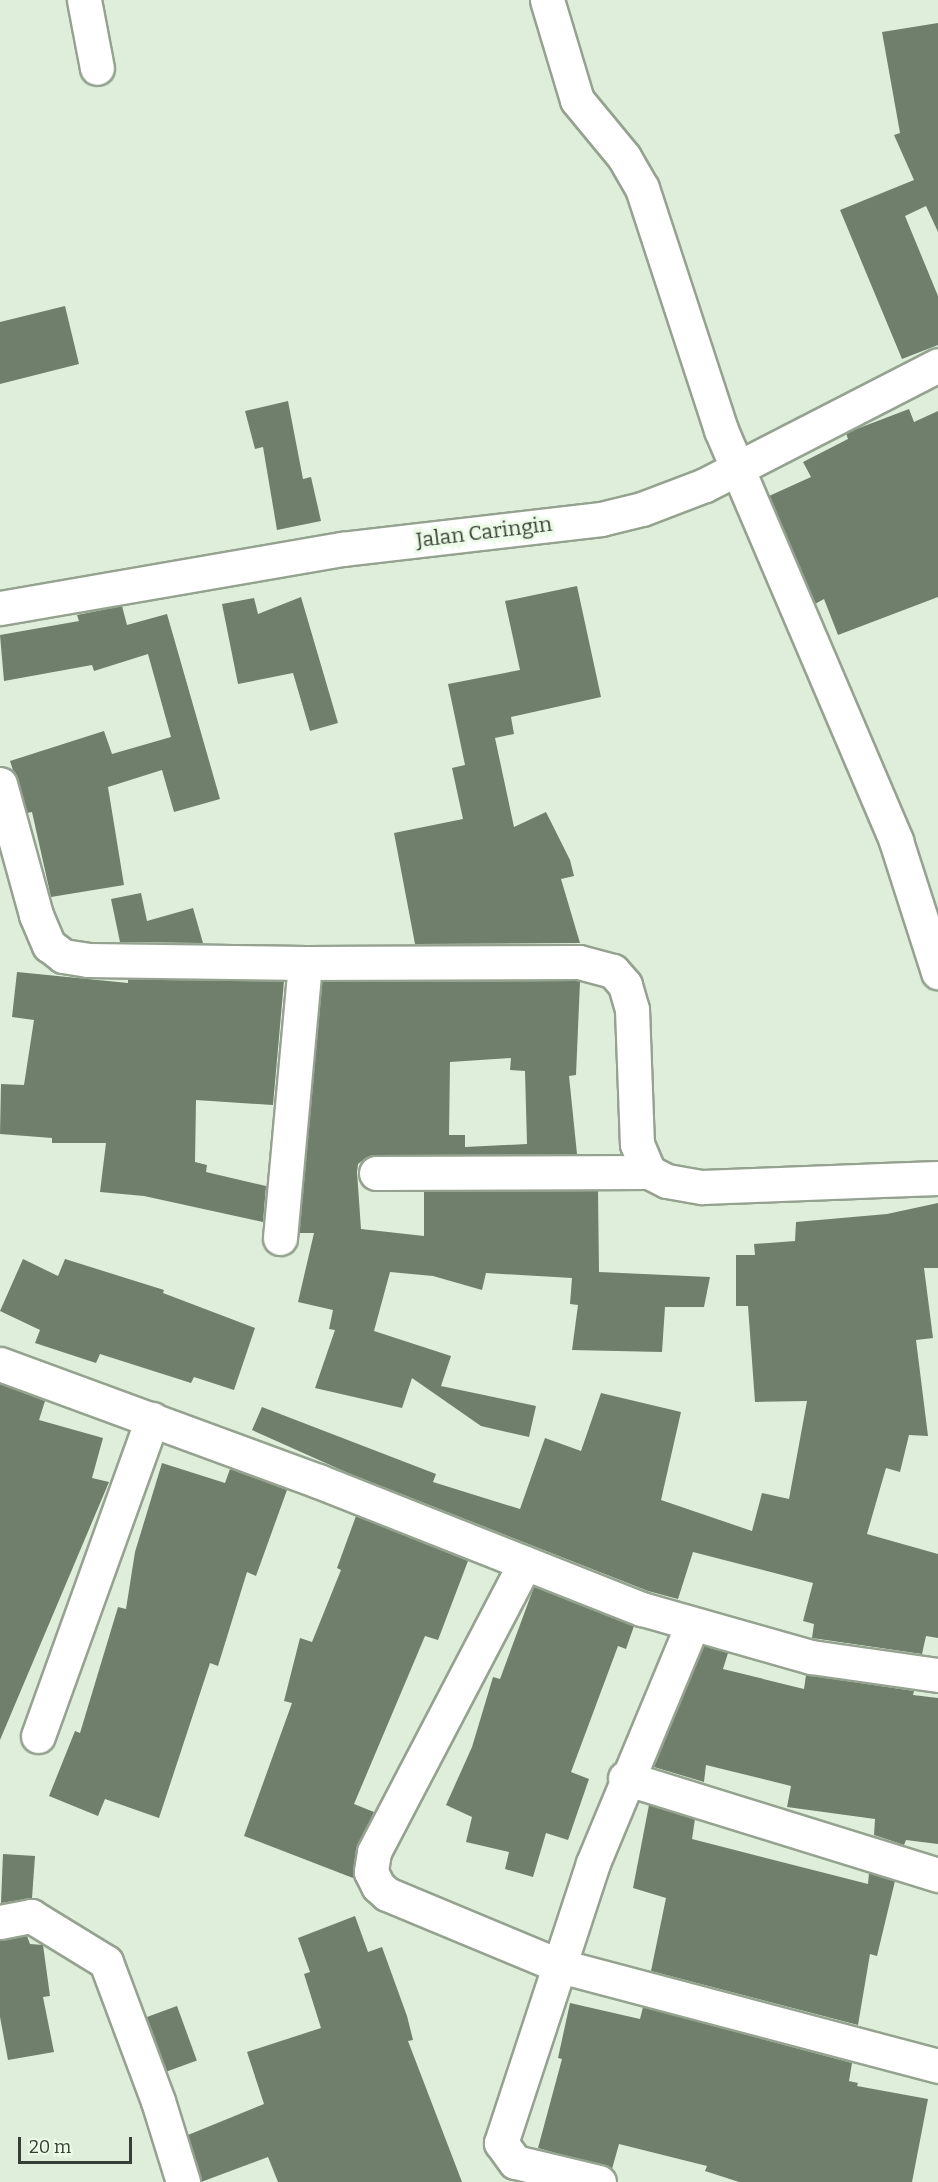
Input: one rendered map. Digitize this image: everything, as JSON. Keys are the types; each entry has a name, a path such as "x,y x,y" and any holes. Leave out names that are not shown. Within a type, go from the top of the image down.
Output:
{"street":[{"path":"84,0 97,68"},
{"path":"547,0 577,100 624,157 642,188 701,374 736,468 867,768 933,938 938,972"},
{"name":"Jalan Caringin","path":"0,608 330,550 601,519 672,499 938,364"},
{"path":"0,784 36,915 50,945 63,956 88,960 305,963 579,962 613,971 625,985 632,1010 637,1144 649,1173"},
{"path":"280,1238 305,963"},
{"path":"376,1173 649,1173 667,1181 702,1187 938,1178"},
{"path":"0,1364 152,1419 692,1625 811,1657 938,1675"},
{"path":"38,1736 152,1419"},
{"path":"525,1563 375,1852 371,1872 387,1894 560,1966 938,2066"},
{"path":"599,2182 515,2162 501,2143 625,1778 692,1625"},
{"path":"625,1778 938,1875"},
{"path":"0,1922 31,1916 106,1962 158,2101 183,2182"}],"building":[{"path":"938,23 938,232 926,206 905,216 938,296 938,345 902,359 840,210 914,180 894,135 900,133 882,32"},
{"path":"65,306 79,364 0,384 0,322"},
{"path":"288,401 303,479 311,477 321,521 277,530 263,447 255,449 245,411"},
{"path":"909,409 914,422 938,411 938,597 838,635 824,599 815,604 769,496 811,477 803,462 848,439 846,433"},
{"path":"577,586 601,697 511,717 514,734 495,738 514,827 546,812 570,860 574,876 561,879 580,943 415,944 394,833 463,819 452,768 465,765 448,684 520,670 505,601"},
{"path":"301,597 338,723 310,731 293,673 238,684 222,604 254,598 258,614"},
{"path":"122,606 127,625 167,614 220,799 174,812 162,770 108,787 124,885 51,897 32,812 27,813 10,761 104,731 112,754 171,737 148,654 94,671 92,665 4,681 0,635 79,621 77,615"},
{"path":"141,893 147,921 193,908 203,943 120,942 111,899"},
{"path":"17,972 128,983 128,979 284,981 273,1105 196,1100 195,1162 207,1165 206,1172 266,1186 263,1222 144,1196 100,1192 106,1143 52,1143 52,1138 0,1134 1,1084 24,1085 34,1020 12,1017"},
{"path":"322,982 580,982 576,1075 569,1076 577,1154 367,1157 358,1164 357,1172 361,1229 424,1236 424,1192 598,1191 599,1272 710,1277 704,1307 665,1307 662,1352 572,1350 578,1305 570,1304 572,1278 486,1273 482,1290 433,1276 390,1272 374,1331 451,1356 441,1386 536,1406 529,1437 481,1426 412,1378 402,1408 315,1388 335,1330 329,1329 333,1310 298,1302 314,1233 299,1233","holes":["511,1058 510,1070 525,1071 527,1144 465,1147 465,1135 449,1135 450,1062"]},
{"path":"938,1203 938,1268 924,1268 933,1338 916,1340 928,1436 909,1435 900,1472 886,1468 867,1534 938,1554 938,1638 926,1636 922,1654 812,1638 814,1624 803,1621 813,1583 693,1552 678,1599 648,1591 348,1473 252,1430 262,1407 436,1474 433,1482 520,1509 545,1438 581,1451 601,1393 681,1412 661,1500 752,1531 762,1493 789,1499 807,1401 755,1402 748,1306 736,1306 736,1255 755,1255 754,1244 795,1241 796,1222 887,1214"},
{"path":"23,1259 58,1276 65,1259 164,1290 163,1293 255,1328 234,1390 194,1377 191,1383 100,1354 96,1363 35,1343 40,1330 0,1311"},
{"path":"0,1384 45,1401 39,1420 103,1438 92,1478 109,1482 0,1740"},
{"path":"162,1463 225,1483 230,1469 287,1490 256,1576 247,1572 218,1666 210,1663 159,1818 105,1799 98,1816 49,1796 75,1731 80,1733 118,1607 126,1609 135,1552"},
{"path":"356,1516 468,1561 438,1640 425,1636 354,1804 374,1812 356,1849 353,1878 244,1836 292,1703 284,1701 300,1638 312,1642 341,1570 337,1568"},
{"path":"534,1587 634,1626 626,1649 618,1646 571,1772 589,1779 568,1840 546,1833 533,1877 505,1869 509,1852 466,1842 472,1817 446,1805 472,1747 493,1677 500,1679"},
{"path":"704,1646 728,1653 723,1669 804,1689 806,1675 914,1691 913,1695 938,1698 938,1844 906,1840 904,1845 874,1835 875,1819 787,1807 791,1786 706,1765 704,1782 654,1767"},
{"path":"649,1805 695,1819 692,1839 868,1884 869,1873 895,1881 877,1956 870,1954 858,2025 651,1971 666,1898 633,1888"},
{"path":"3,1854 35,1856 32,1898 1,1903"},
{"path":"355,1916 368,1952 382,1947 407,2016 413,2040 408,2041 462,2182 278,2182 268,2157 201,2182 188,2135 264,2104 247,2052 321,2028 304,1974 310,1972 298,1938"},
{"path":"27,1936 30,1944 43,1945 50,1996 43,1997 54,2052 8,2060 0,2017 0,1940"},
{"path":"570,2003 640,2019 643,2007 852,2063 849,2081 858,2083 857,2086 928,2099 912,2182 739,2182 705,2171 707,2166 619,2144 612,2169 538,2148 562,2059 558,2058"},
{"path":"177,2006 197,2061 167,2071 147,2017"}]}
